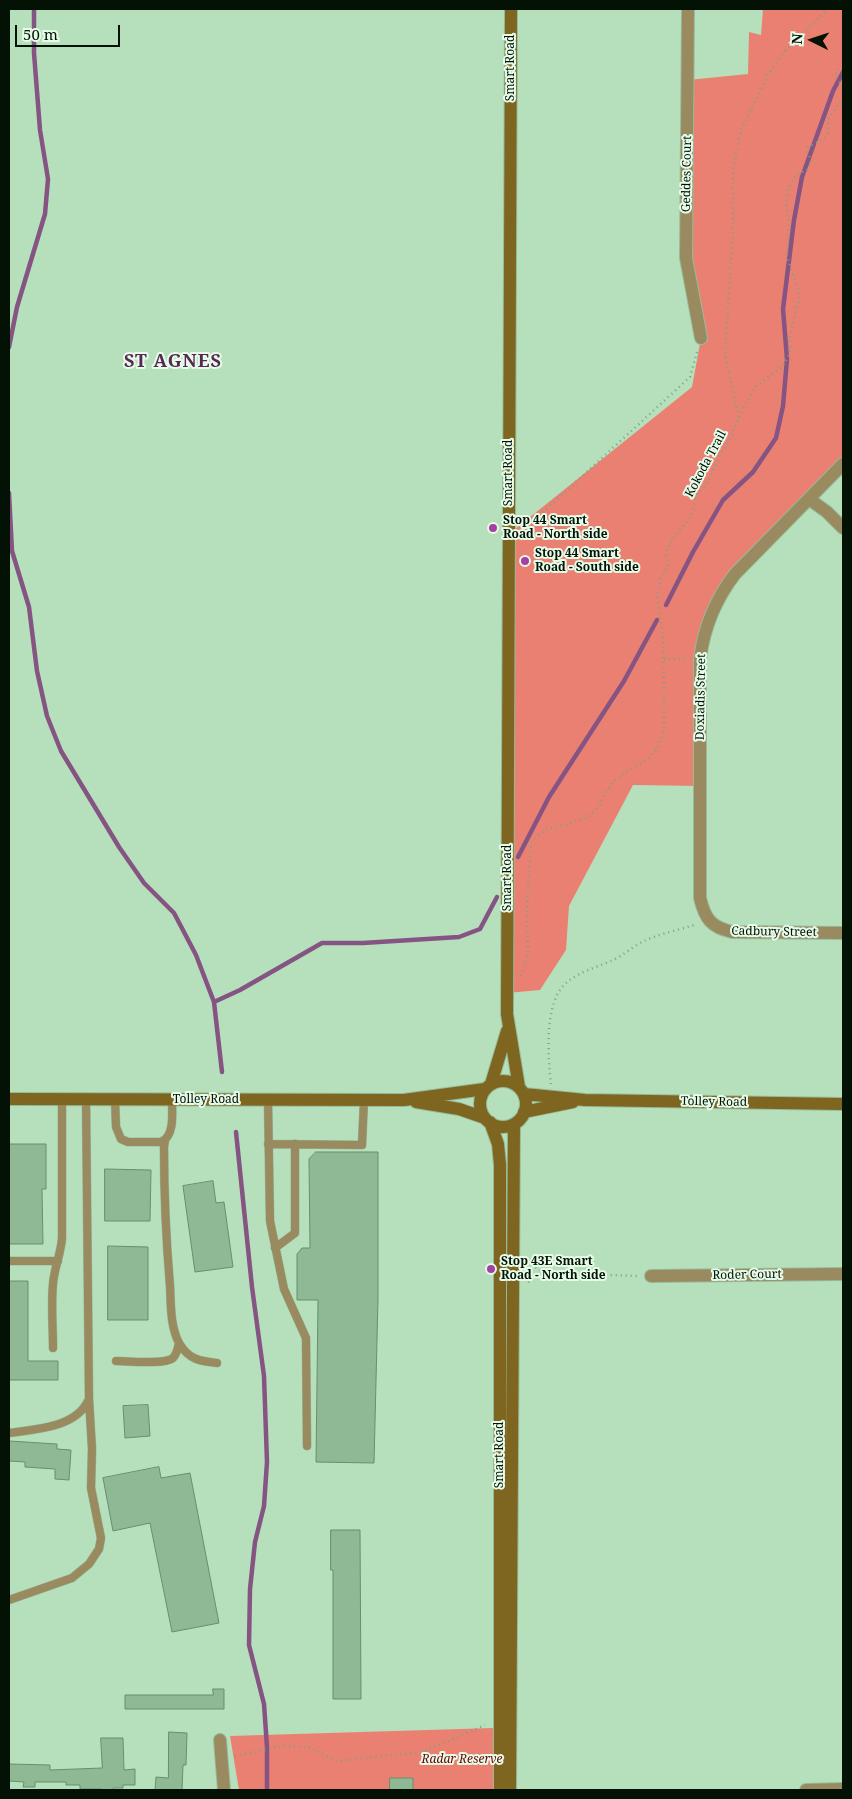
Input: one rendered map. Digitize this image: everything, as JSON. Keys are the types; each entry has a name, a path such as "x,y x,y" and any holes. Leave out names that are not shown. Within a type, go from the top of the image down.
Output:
{"main road":[{"name":"Smart Road","path":"511,9 507,993 508,1026 522,1091"},
{"name":"Smart Road","path":"488,1086 502,1051 508,1026"},
{"path":"499,1081 513,1083 522,1091 526,1108 523,1115 514,1124 499,1126 487,1120 480,1104 488,1086 499,1081"},
{"name":"Tolley Road","path":"404,1100 488,1086"},
{"name":"Tolley Road","path":"522,1091 585,1100 843,1104"},
{"name":"Tolley Road","path":"9,1099 404,1100 459,1109 487,1120"},
{"name":"Tolley Road","path":"524,1112 585,1100"},
{"name":"Smart Road","path":"487,1120 498,1144 500,1165 500,1790"},
{"name":"Smart Road","path":"510,1790 514,1124"}],"street":[{"name":"Geddes Court","path":"688,9 686,258 701,338"},
{"name":"Doxiadis Street","path":"709,920 703,912 700,898 700,659 707,625 715,605 739,570 843,464"},
{"path":"809,499 827,512 843,528"},
{"name":"Cadbury Street","path":"709,920 721,930 732,932 843,933"},
{"name":"Roder Court","path":"651,1276 843,1274"},
{"path":"220,1740 224,1790"},
{"path":"806,1790 843,1789"}],"lane":[{"path":"53,1348 53,1286 62,1238 62,1099"},
{"path":"9,1600 72,1578 89,1564 99,1549 102,1538 91,1488 92,1449 88,1399 86,1099"},
{"path":"115,1099 116,1127 121,1139 128,1142 161,1142 165,1140"},
{"path":"172,1100 171,1125 164,1147 165,1223 172,1321 179,1343 188,1354 197,1361 217,1363"},
{"path":"268,1100 270,1221 284,1289 306,1338 307,1446"},
{"path":"268,1144 362,1144 364,1100"},
{"path":"275,1248 295,1233 295,1144"},
{"path":"9,1261 58,1261"},
{"path":"116,1361 166,1362 173,1358 178,1350 179,1343"},
{"path":"9,1433 39,1429 72,1419 84,1410 88,1399"}],"path":[{"path":"739,419 725,354 733,248 733,169 742,130 769,73 786,51 828,9"},
{"path":"843,66 836,73 836,78 843,88"},
{"name":"Kokoda Trail","path":"507,993 521,975 528,954 527,907 531,842 545,830 587,818 599,807 604,795 613,782 649,758 658,747 664,730 664,659 657,596 660,578 668,566 666,553 670,543 691,516 697,494 706,486 755,387 783,366 789,355 791,330 800,295 786,256 789,228 786,203 788,190 796,175 810,167 812,162 807,151 808,147 824,139 828,133 828,118 843,98"},
{"path":"528,526 690,376 701,338"},
{"path":"664,659 700,659"},
{"path":"552,1085 548,1061 550,1025 554,998 564,984 582,972 613,960 643,942 709,920"},
{"path":"528,1262 545,1273"},
{"path":"528,1282 545,1273 651,1276"},
{"path":"222,1760 276,1747 308,1747 337,1761 422,1752 485,1725"}],"green space":[{"path":"763,9 843,9 843,464 735,574 704,637 700,786 633,785 569,906 566,950 540,990 507,993 509,534 692,387 701,338 686,258 688,80 748,74 749,32 761,35"},
{"name":"Radar Reserve","path":"493,1728 494,1790 239,1790 230,1736"}],"building":[{"path":"9,1144 46,1144 46,1189 42,1189 43,1244 9,1244"},
{"path":"316,1152 378,1152 378,1299 374,1463 316,1462 318,1300 297,1300 297,1254 302,1248 310,1248 309,1159"},
{"path":"105,1169 151,1170 150,1221 105,1221"},
{"path":"213,1181 216,1203 224,1202 233,1267 195,1272 183,1186"},
{"path":"108,1246 148,1247 148,1320 108,1320"},
{"path":"9,1281 28,1281 28,1361 58,1361 58,1380 9,1380"},
{"path":"148,1405 150,1436 125,1438 123,1406"},
{"path":"9,1441 57,1444 57,1449 71,1450 69,1480 55,1479 55,1469 25,1467 25,1462 9,1461"},
{"path":"159,1467 161,1478 190,1473 219,1623 172,1632 150,1523 113,1531 103,1478"},
{"path":"331,1530 360,1530 361,1699 333,1699 333,1570 331,1570"},
{"path":"213,1689 224,1689 224,1709 125,1709 125,1695 213,1695"},
{"path":"169,1732 187,1733 186,1765 183,1765 182,1790 155,1790 156,1777 168,1778"},
{"path":"101,1738 123,1738 124,1770 135,1769 135,1785 123,1785 123,1788 102,1790 80,1789 80,1785 66,1785 66,1782 35,1782 35,1787 23,1787 24,1782 9,1781 9,1764 50,1765 50,1770 102,1768"},
{"path":"390,1778 413,1778 413,1790 390,1790"}],"waterway":[{"path":"9,347 17,307 45,214 48,179 40,130 34,53 34,9"},
{"path":"666,605 693,552 723,500 753,472 776,438 783,406 787,359 783,309 794,220 802,177 833,91 843,72"},
{"path":"9,493 12,551 29,607 37,671 47,716 61,751 119,847 144,883 174,913 196,955 214,1002 222,1072"},
{"path":"518,857 549,797 624,681 657,620"},
{"path":"214,1002 240,990 322,943 363,943 459,937 480,929 497,897"},
{"path":"236,1132 252,1287 264,1376 267,1462 264,1506 255,1542 250,1589 249,1645 264,1704 267,1790"}],"place":[{"name":"Stop 44 Smart Road - North side","path":"493,528"},
{"name":"Stop 44 Smart Road - South side","path":"525,561"},
{"name":"Stop 43E Smart Road - North side","path":"491,1269"}],"district":[{"name":"ST AGNES","path":"173,362"}]}
